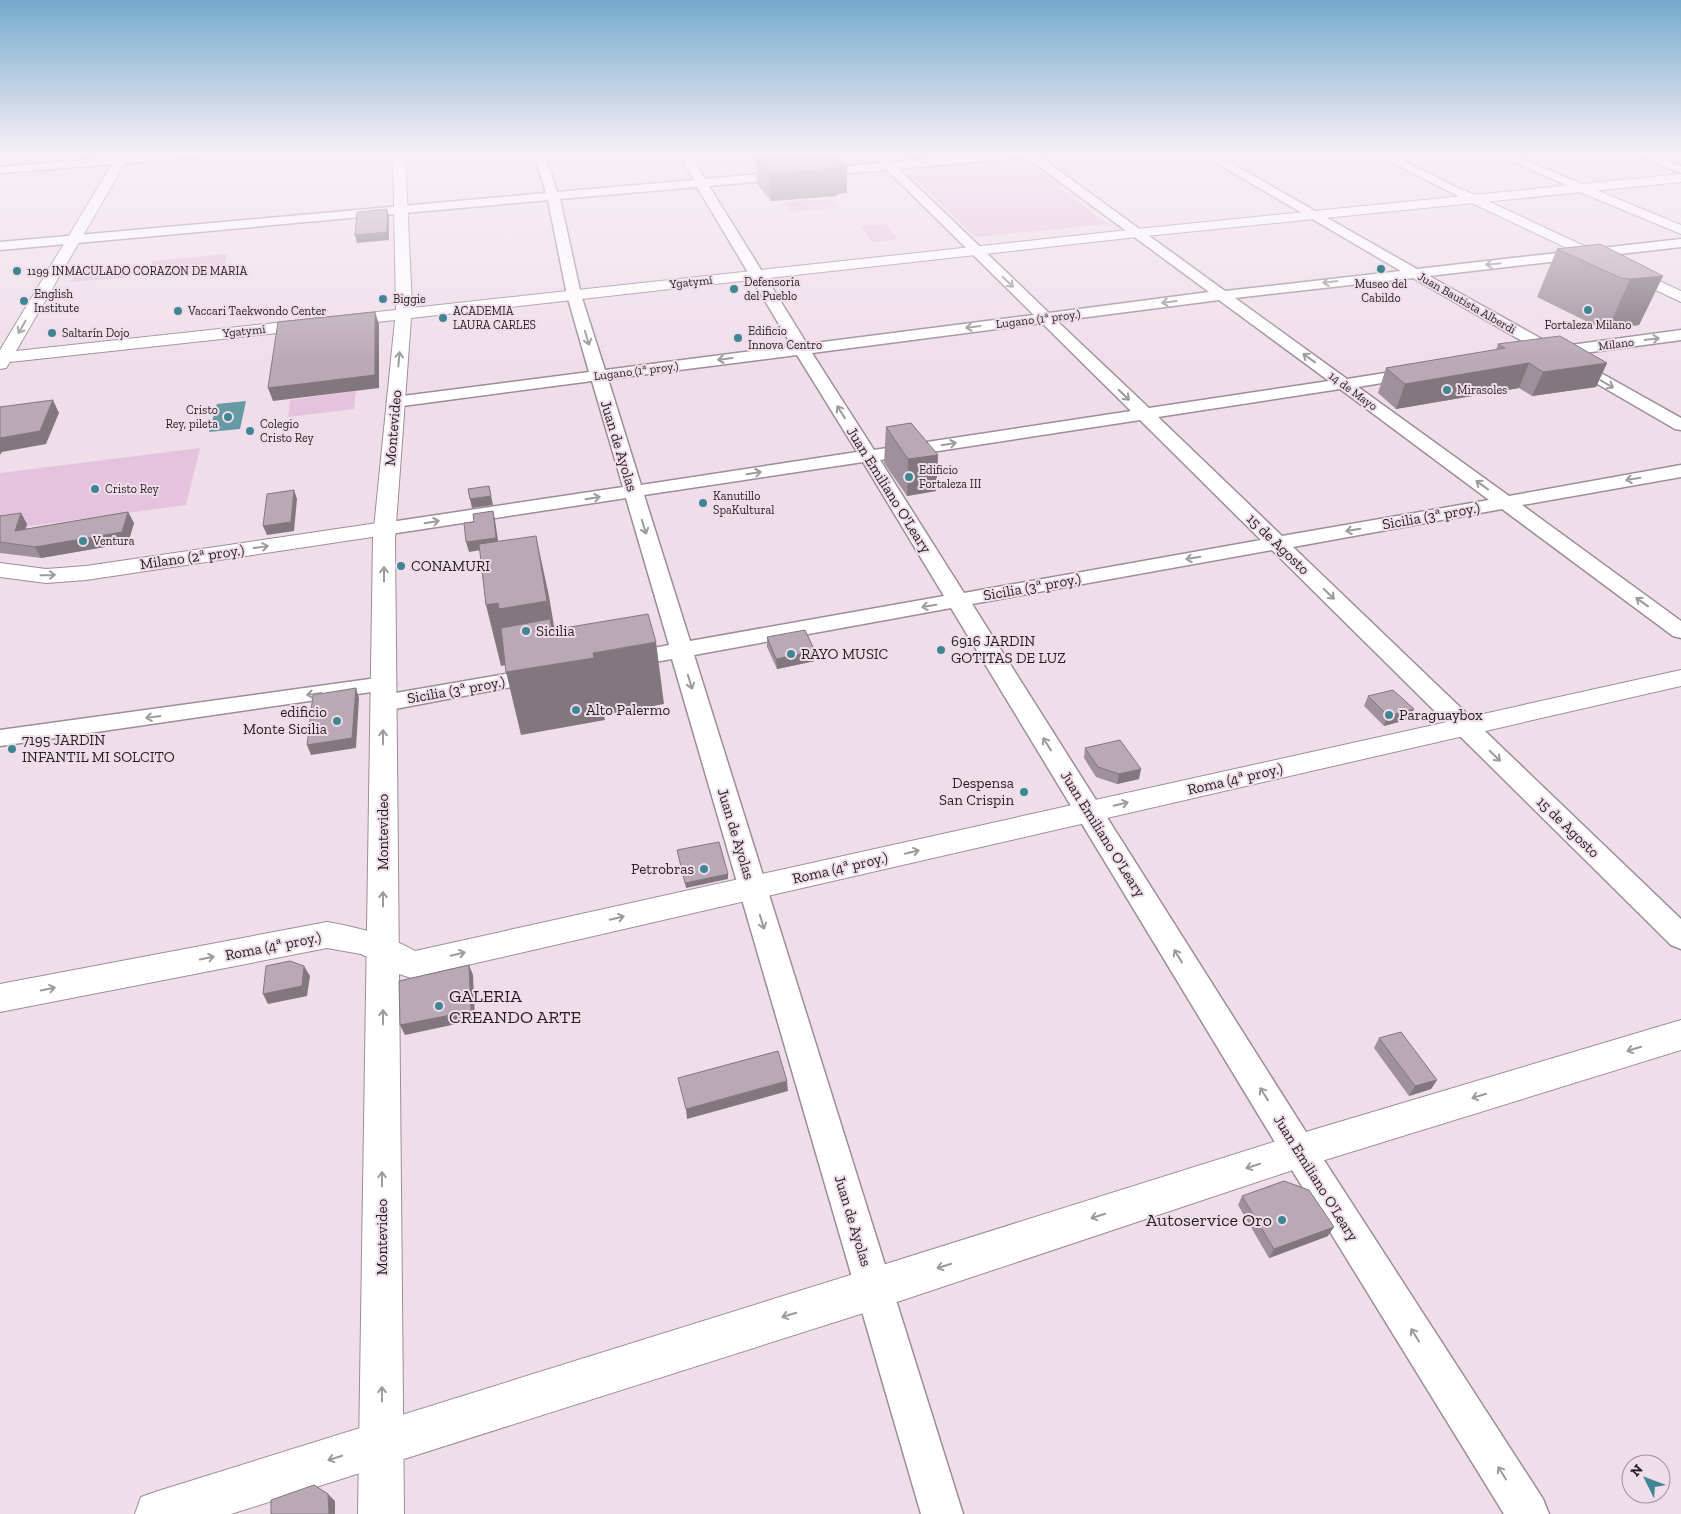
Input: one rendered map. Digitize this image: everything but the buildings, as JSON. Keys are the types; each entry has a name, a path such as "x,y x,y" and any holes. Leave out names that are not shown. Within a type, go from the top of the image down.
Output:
{"main road":[{"path":"3,355 83,222"},
{"name":"Montevideo","path":"381,1514 384,529 403,309 401,222"},
{"name":"Ygatymí","path":"3,355 403,309 1218,222"},
{"path":"1521,222 1681,297"},
{"path":"1661,222 1681,230"},
{"name":"Milano (2ª proy.)","path":"0,570 46,576 86,572 384,529"},
{"name":"Roma (4ª proy.)","path":"0,998 327,935 356,939 383,948 410,965 1681,678"},
{"path":"158,1514 873,1289 1299,1151 1681,1035"}],"street":[{"path":"0,246 273,222"},
{"name":"Juan de Ayolas","path":"558,222 573,291 598,376 942,1514"},
{"name":"Juan Emiliano O'Leary","path":"724,222 1299,1151 1528,1514"},
{"name":"15 de Agosto","path":"947,222 1681,937"},
{"name":"14 de Mayo","path":"1122,222 1681,630"},
{"name":"Juan Bautista Alberdi","path":"1322,222 1681,426"},
{"name":"Lugano (1ª proy.)","path":"395,402 1223,295 1681,243"},
{"name":"Milano","path":"1524,356 1681,335"},
{"path":"384,529 1429,371"},
{"name":"Sicilia (3ª proy.)","path":"603,664 1681,471"},
{"name":"Sicilia (3ª proy.)","path":"0,738 564,671"}],"shaded area":[{"path":"959,222 1104,222 1107,224 975,237"},
{"path":"886,224 898,239 872,242 861,226"},
{"path":"227,254 224,267 147,274 152,261"},
{"path":"136,266 130,277 70,282 78,271"},
{"path":"356,391 354,409 288,417 290,400"},
{"name":"Cristo Rey","path":"200,448 186,505 0,530 0,473"}],"water":[{"name":"Cristo Rey, pileta","path":"246,401 240,429 209,432 217,404"}],"place":[{"name":"Museo del Cabildo","path":"1381,269"},
{"name":"1199 INMACULADO CORAZON DE MARIA","path":"17,271"},
{"name":"Defensoría del Pueblo","path":"734,289"},
{"name":"Biggie","path":"383,299"},
{"name":"English Institute","path":"24,301"},
{"name":"Fortaleza Milano","path":"1588,310"},
{"name":"Vaccari Taekwondo Center","path":"178,311"},
{"name":"ACADEMIA LAURA CARLES","path":"443,318"},
{"name":"Saltarín Dojo","path":"52,333"},
{"name":"Edificio Innova Centro","path":"738,338"},
{"name":"Mirasoles","path":"1447,390"},
{"name":"Cristo Rey, pileta","path":"228,417"},
{"name":"Colegio Cristo Rey","path":"250,431"},
{"name":"Edificio Fortaleza III","path":"909,477"},
{"name":"Cristo Rey","path":"95,489"},
{"name":"Kanutillo SpaKultural","path":"703,503"},
{"name":"Ventura","path":"83,541"},
{"name":"CONAMURI","path":"401,566"},
{"name":"Sicilia","path":"526,631"},
{"name":"6916 JARDIN GOTITAS DE LUZ","path":"941,650"},
{"name":"RAYO MUSIC","path":"791,654"},
{"name":"Alto Palermo","path":"576,710"},
{"name":"Paraguaybox","path":"1389,715"},
{"name":"edificio Monte Sicilia","path":"337,721"},
{"name":"7195 JARDIN INFANTIL MI SOLCITO","path":"12,749"},
{"name":"Despensa San Crispin","path":"1024,792"},
{"name":"Petrobras","path":"704,869"},
{"name":"GALERIA CREANDO ARTE","path":"439,1006"},
{"name":"Autoservice Oro","path":"1282,1220"}]}
